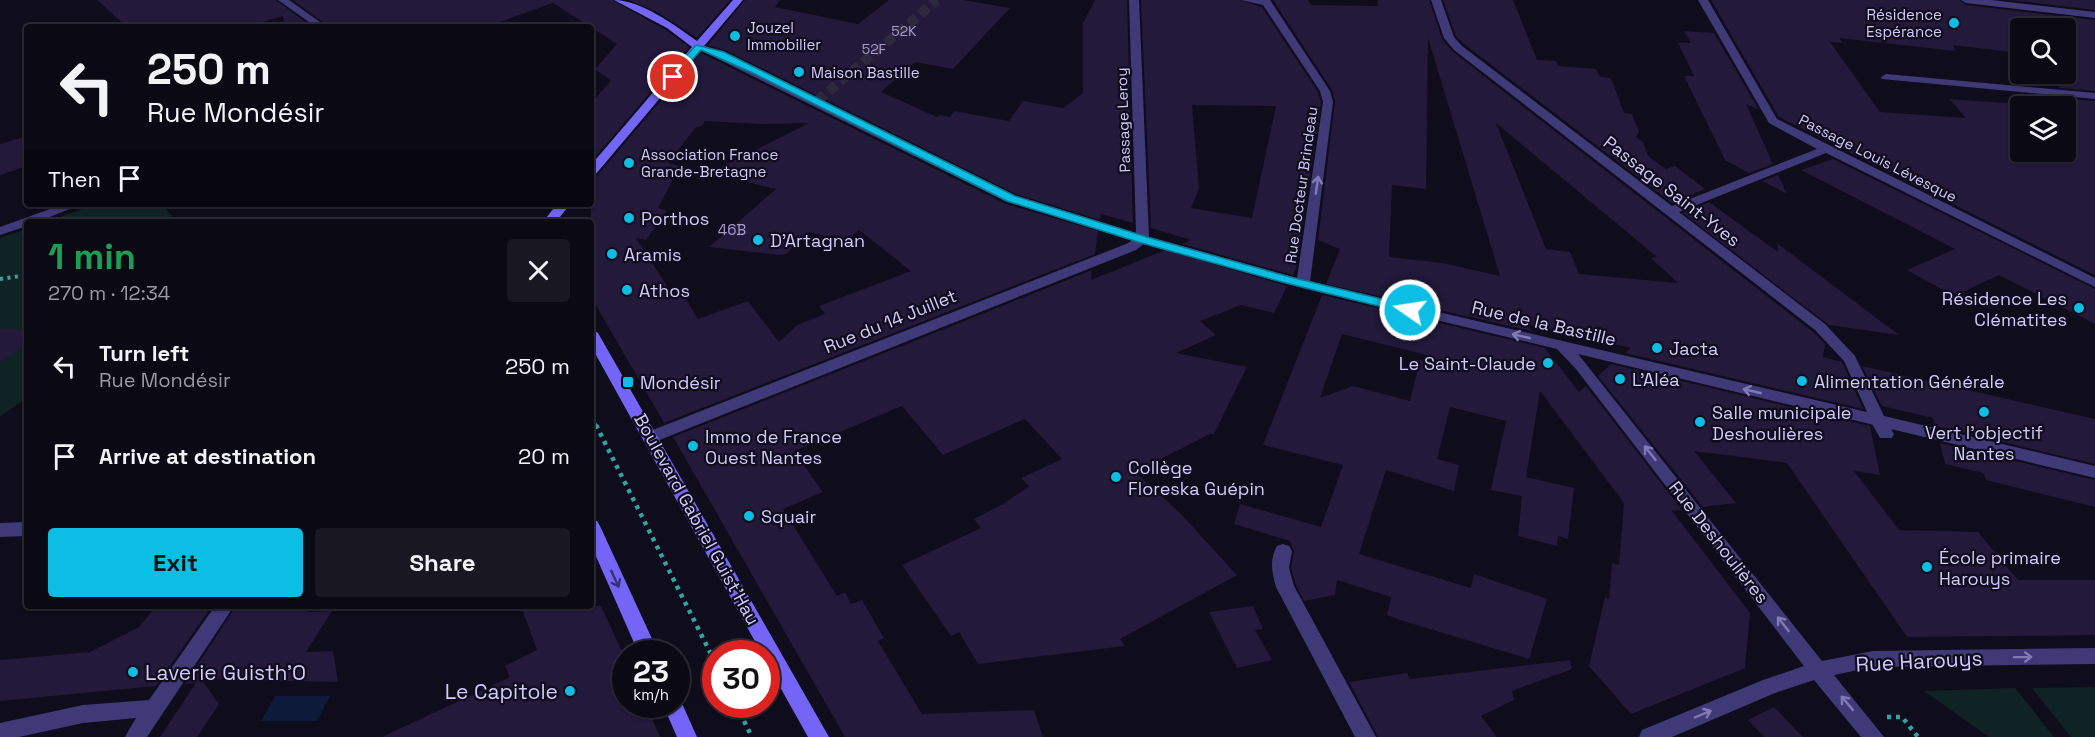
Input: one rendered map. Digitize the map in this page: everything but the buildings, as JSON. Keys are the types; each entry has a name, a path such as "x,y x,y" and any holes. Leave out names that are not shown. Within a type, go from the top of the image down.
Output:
{"main road":[{"name":"Rue de la Bastille","path":"619,0 670,26 699,47"},
{"path":"594,169 738,0"},
{"name":"Rue de la Bastille","path":"670,26 696,29 719,22"},
{"path":"552,219 562,207"},
{"name":"Boulevard Gabriel Guist'Hau","path":"594,338 819,737"},
{"path":"594,533 643,640"},
{"path":"679,718 687,737"}],"street":[{"path":"283,0 318,24"},
{"name":"Passage Leroy","path":"1134,0 1143,239"},
{"path":"1246,0 1265,1"},
{"name":"Passage Saint-Yves","path":"1436,0 1449,38 1458,48 1835,342 1850,359 1882,427"},
{"name":"Passage Louis Lévesque","path":"1703,0 1773,121 2095,283"},
{"path":"1968,0 2095,15"},
{"name":"Rue Docteur Brindeau","path":"1265,1 1325,91 1328,102 1303,284"},
{"name":"Rue de la Bastille","path":"699,47 720,54 1011,199 1303,284 1882,427 2095,472"},
{"path":"1886,77 2095,96"},
{"path":"1669,212 1826,149"},
{"path":"34,219 68,207"},
{"path":"0,231 24,222"},
{"name":"Rue du 14 Juillet","path":"651,437 1120,252 1143,239"},
{"name":"Rue Deshoulières","path":"1563,347 1609,401 1818,670 1874,737"},
{"path":"0,530 24,529"},
{"path":"1283,551 1280,568 1285,587 1366,737"},
{"path":"135,737 223,609"},
{"name":"Rue Harouys","path":"1649,737 1770,686 1818,670 1873,659 2095,656"},
{"path":"0,732 83,714 154,708"}],"path":[{"path":"0,279 24,275"},
{"path":"594,422 704,640"},
{"path":"742,718 752,737"}],"green space":[{"path":"88,207 164,207 174,219 54,219"},
{"path":"24,230 24,400 0,416 0,238"},
{"path":"2095,687 2095,737 2071,737 2032,688"},
{"path":"2015,688 2054,737 1989,737 1924,691"}],"water":[{"path":"275,696 330,696 317,721 261,721"}],"tunnel":[{"path":"817,101 937,0"}],"place":[{"name":"Résidence Espérance","path":"1954,23"},
{"name":"Jouzel Immobilier","path":"735,36"},
{"name":"Maison Bastille","path":"799,72"},
{"name":"Association France Grande-Bretagne","path":"629,163"},
{"name":"Porthos","path":"629,218"},
{"name":"D'Artagnan","path":"758,240"},
{"name":"Aramis","path":"612,254"},
{"name":"Athos","path":"627,290"},
{"name":"Résidence Les Clématites","path":"2079,308"},
{"name":"Jacta","path":"1657,348"},
{"name":"Le Saint-Claude","path":"1548,363"},
{"name":"L'Aléa","path":"1620,379"},
{"name":"Alimentation Générale","path":"1802,381"},
{"name":"Mondésir","path":"628,382"},
{"name":"Vert l'objectif Nantes","path":"1984,412"},
{"name":"Salle municipale Deshoulières","path":"1700,422"},
{"name":"Immo de France Ouest Nantes","path":"693,446"},
{"name":"Collège Floreska Guépin","path":"1116,477"},
{"name":"Squair","path":"749,516"},
{"name":"École primaire Harouys","path":"1927,567"},
{"name":"Laverie Guisth'O","path":"133,672"},
{"name":"Le Capitole","path":"570,691"}],"route":[{"path":"673,77 699,47 759,72 1011,199 1287,280 1410,310"}]}
